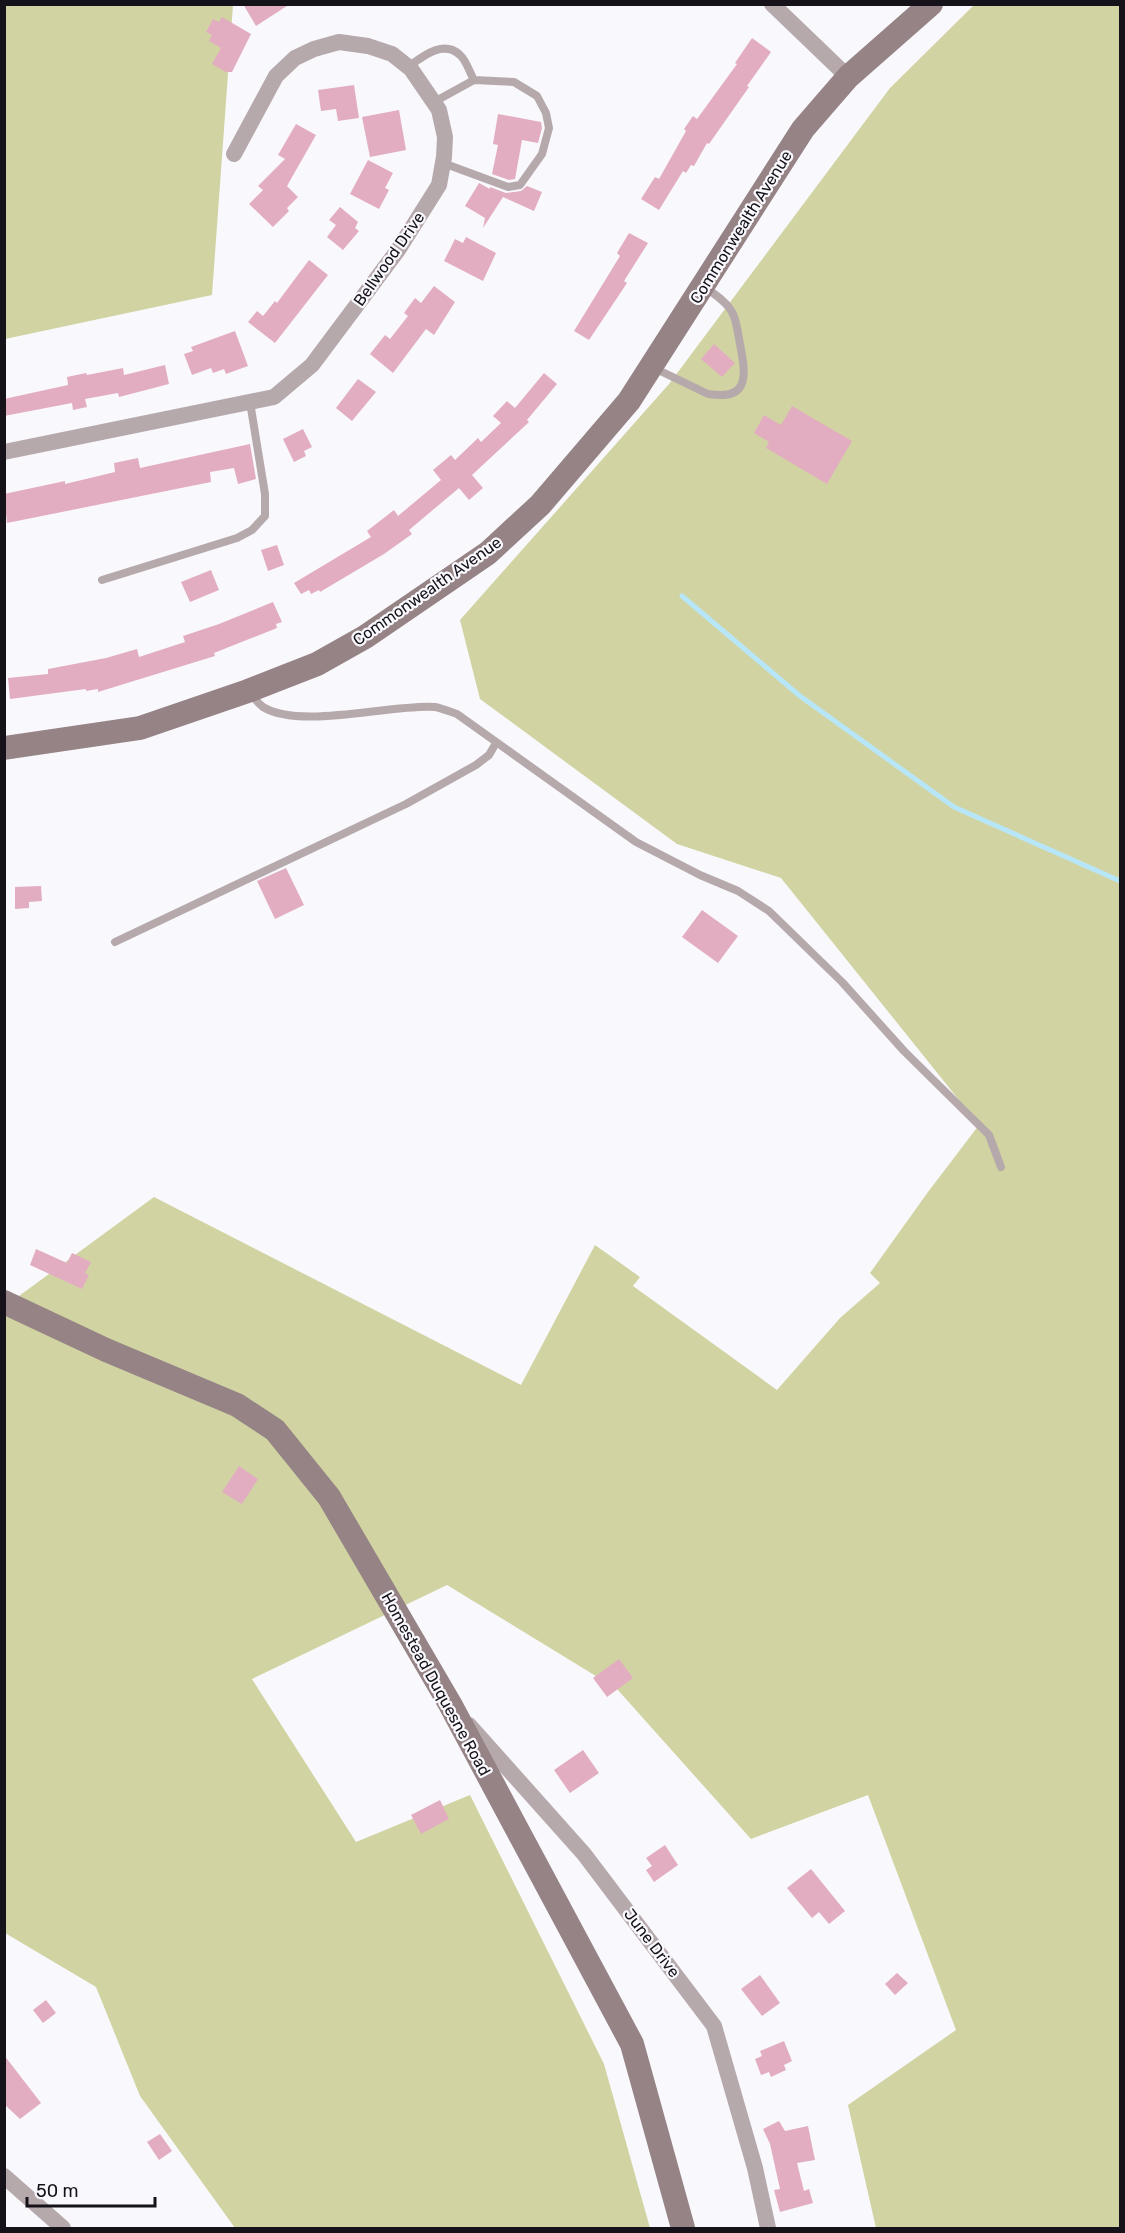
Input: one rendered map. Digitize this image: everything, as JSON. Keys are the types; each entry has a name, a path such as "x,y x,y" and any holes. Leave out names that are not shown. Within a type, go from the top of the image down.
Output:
{"street":[{"path":"772,4 848,77"},
{"name":"Commonwealth Avenue","path":"4,748 73,740 140,728 248,691 317,664 365,637 488,553 540,505 629,401 803,129 848,77 931,4"},
{"name":"Bellwood Drive","path":"4,452 274,397 312,365 398,250 439,185 445,136 439,110 422,83 408,67 392,54 368,46 339,42 314,49 295,58 276,76 234,154"},
{"name":"Homestead Duquesne Road","path":"4,1302 106,1350 237,1405 275,1430 329,1497 450,1704 632,2044 683,2229"},
{"name":"June Drive","path":"450,1704 584,1854 714,2026 756,2168 768,2229"},
{"path":"4,2176 63,2229"}],"lane":[{"path":"408,67 433,50 447,49 460,55 474,80"},
{"path":"434,102 474,80 514,82 537,96 546,113 549,128 542,154 520,185 508,187 443,163"},
{"path":"652,367 708,394 718,396 734,393 742,386 745,371 732,312 722,300 703,286"},
{"path":"102,580 237,538 252,530 265,516 265,494 250,402"},
{"path":"248,691 263,707 288,716 438,707 457,714 636,842 700,875 738,891 769,911 842,982 904,1051 989,1135 1002,1167"},
{"path":"115,942 406,804 476,765 489,755 496,743"}],"green space":[{"path":"4,5 233,5 212,295 5,339"},
{"path":"974,5 1120,5 1120,2228 876,2228 848,2105 956,2030 868,1795 751,1839 617,1689 447,1585 252,1679 356,1842 470,1795 604,2064 650,2228 235,2228 140,2096 96,1987 5,1933 4,1307 154,1197 521,1385 595,1245 640,1277 633,1286 777,1390 840,1318 880,1283 870,1273 979,1125 781,878 677,844 480,699 460,620 669,384 890,88"}],"building":[{"path":"243,4 290,4 256,26"},
{"path":"222,17 251,34 232,72 226,72 212,64 221,48 209,41 212,35 206,32 213,19 219,22"},
{"path":"752,38 771,52 747,86 749,87 709,144 707,143 694,166 691,165 686,173 683,171 659,210 641,199 655,177 659,179 686,131 684,129 693,116 697,119 737,64 735,63"},
{"path":"354,85 359,118 338,121 336,109 321,111 318,90"},
{"path":"399,110 406,150 370,157 362,117"},
{"path":"498,114 541,122 542,128 538,143 522,140 515,179 509,180 492,174 498,145 493,144"},
{"path":"296,124 316,135 287,186 298,197 287,208 289,211 273,227 249,204 263,190 258,186 285,159 278,155"},
{"path":"368,160 393,173 385,188 389,190 379,209 350,194"},
{"path":"479,183 490,189 490,187 506,193 521,191 527,186 542,192 534,211 503,197 483,228 485,218 465,206"},
{"path":"340,207 358,222 355,228 359,231 343,250 327,237 336,225 329,220"},
{"path":"629,233 648,243 624,281 627,283 589,340 574,331 620,256 617,253"},
{"path":"466,237 496,253 483,281 444,261 455,239 463,243"},
{"path":"309,260 328,275 275,343 248,322 257,311 263,316 275,301 277,303"},
{"path":"434,286 455,302 434,335 426,329 393,373 370,354 385,335 390,339 408,316 404,313 415,298 421,303"},
{"path":"235,331 248,366 226,374 224,369 213,373 211,368 192,375 184,354 193,351 191,347"},
{"path":"714,344 735,363 722,377 701,359"},
{"path":"165,365 169,384 119,397 118,393 85,399 87,407 73,410 72,403 4,416 4,399 68,385 67,377 123,368 124,375"},
{"path":"544,373 557,384 527,420 529,422 472,475 483,488 469,500 459,488 409,530 412,534 384,554 320,592 319,590 311,594 309,590 301,594 294,583 371,537 367,531 394,510 398,516 441,480 433,470 451,455 455,460 478,438 481,442 501,423 493,416 507,401 515,408"},
{"path":"358,379 376,392 352,421 336,408"},
{"path":"792,406 852,441 827,484 766,448 769,442 754,433 764,415 781,425"},
{"path":"303,429 312,447 304,451 306,456 294,462 283,439"},
{"path":"250,444 256,479 238,484 234,468 210,472 211,482 7,523 4,494 65,481 65,484 115,472 114,463 138,458 140,468"},
{"path":"277,545 284,565 268,571 261,550"},
{"path":"211,570 219,590 190,602 181,582"},
{"path":"273,602 282,622 276,624 277,628 214,653 215,656 98,692 98,689 86,691 86,689 10,699 8,678 48,674 48,669 106,658 137,649 139,657 185,642 183,636"},
{"path":"286,868 304,905 275,919 257,881"},
{"path":"41,886 42,901 29,902 29,908 15,909 15,887"},
{"path":"702,910 738,936 718,963 682,937"},
{"path":"36,1249 67,1263 72,1253 91,1262 85,1273 89,1275 82,1289 30,1265"},
{"path":"239,1466 258,1479 242,1504 222,1492"},
{"path":"619,1659 633,1678 607,1697 593,1678"},
{"path":"583,1750 599,1773 570,1793 554,1770"},
{"path":"440,1800 449,1819 421,1834 411,1815"},
{"path":"665,1845 678,1865 654,1882 646,1870 652,1866 646,1858"},
{"path":"811,1869 845,1911 829,1924 819,1912 812,1918 787,1888"},
{"path":"897,1973 908,1983 895,1995 885,1984"},
{"path":"760,1975 780,2003 762,2016 741,1989"},
{"path":"46,2000 56,2013 43,2023 33,2010"},
{"path":"784,2041 792,2061 784,2065 786,2070 771,2077 769,2072 761,2075 755,2059 762,2056 760,2051"},
{"path":"4,2055 41,2103 20,2119 4,2104"},
{"path":"779,2121 785,2131 808,2126 815,2160 797,2163 804,2191 809,2189 813,2203 780,2212 774,2190 780,2189 770,2144 763,2129"},
{"path":"160,2134 172,2151 159,2160 147,2142"}],"waterway":[{"path":"682,596 800,696 954,807 1120,881"}]}
